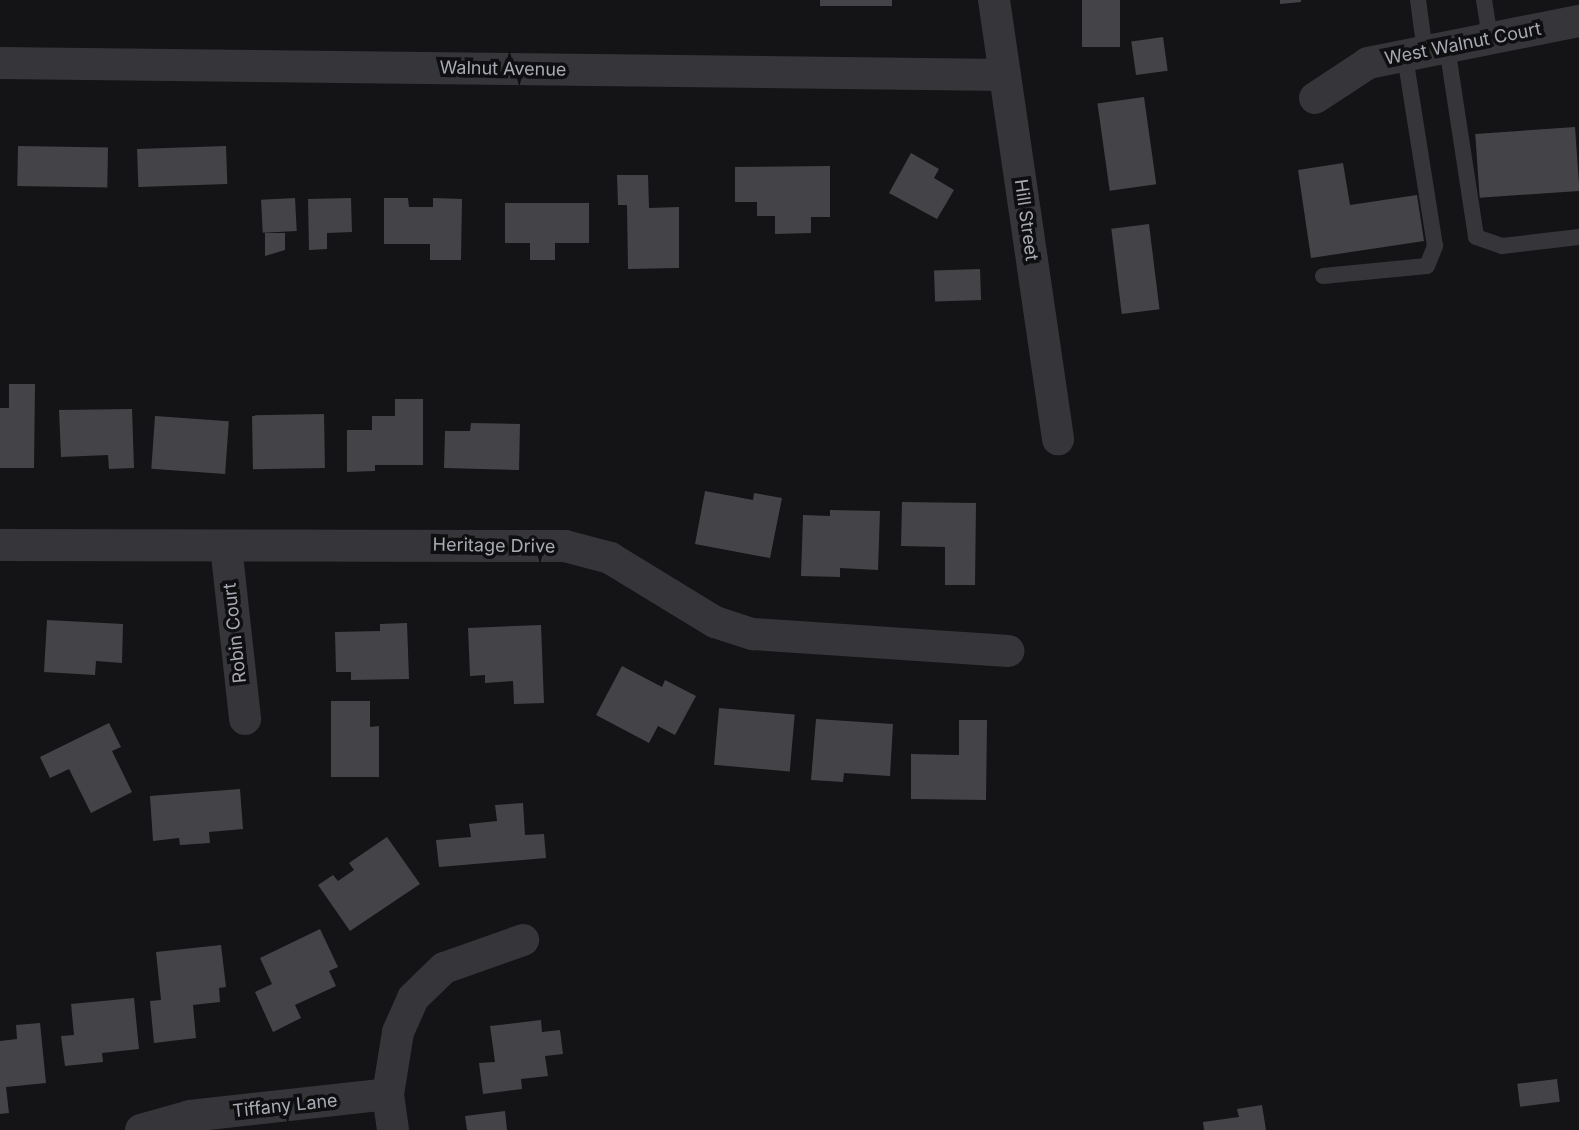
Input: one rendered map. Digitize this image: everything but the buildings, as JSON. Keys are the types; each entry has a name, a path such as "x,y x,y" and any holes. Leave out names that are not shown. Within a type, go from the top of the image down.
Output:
{"street":[{"name":"Hill Street","path":"994,0 1058,439"},
{"name":"West Walnut Court","path":"1315,98 1368,63 1579,22"},
{"name":"Walnut Avenue","path":"0,63 1005,75"},
{"name":"Heritage Drive","path":"0,545 565,546 610,558 715,622 752,634 1008,651"},
{"name":"Robin Court","path":"226,546 244,719"},
{"path":"393,1130 388,1094 398,1032 413,998 444,968 523,940"},
{"name":"Tiffany Lane","path":"141,1130 190,1116 388,1094"}],"lane":[{"path":"1322,276 1427,266 1435,246 1426,52 1418,0"},
{"path":"1484,0 1490,39"},
{"path":"1426,52 1476,236 1502,246 1579,237"}]}
